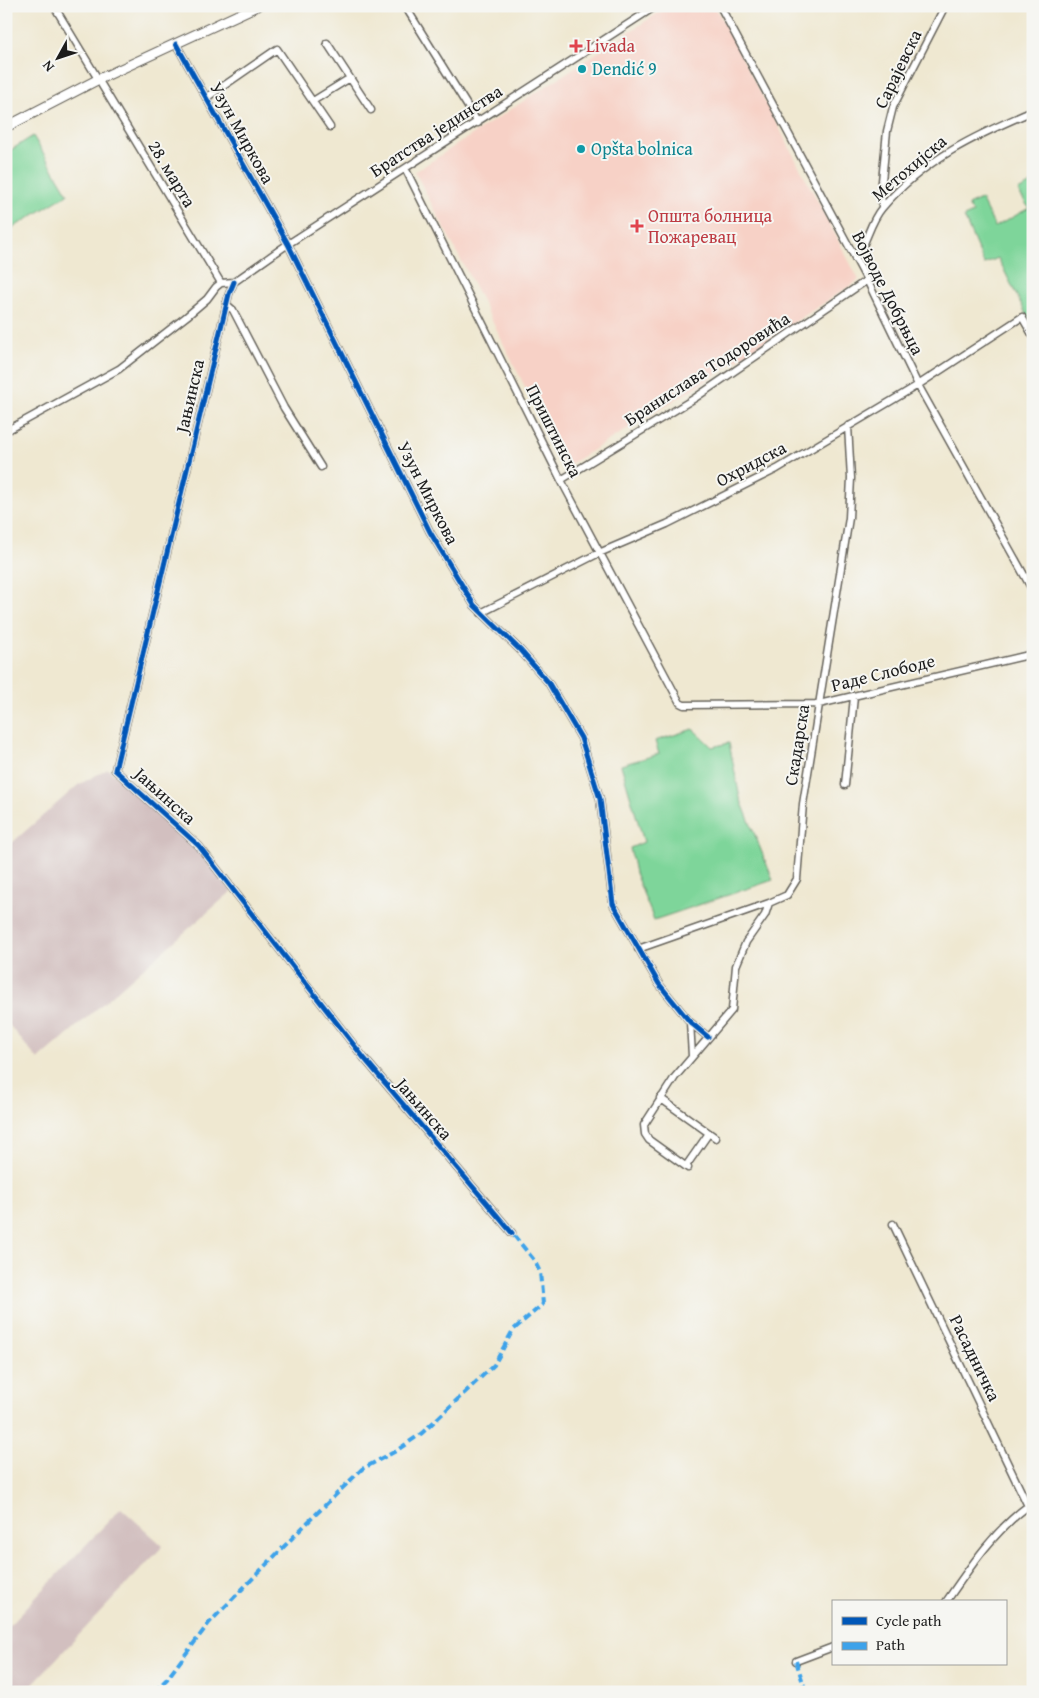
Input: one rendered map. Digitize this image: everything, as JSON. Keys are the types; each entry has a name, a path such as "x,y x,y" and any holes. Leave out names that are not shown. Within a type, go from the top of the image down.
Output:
{"main road":[{"path":"6,127 97,80 257,6"}],"street":[{"name":"28. марта","path":"54,6 221,283"},
{"path":"405,6 478,123"},
{"name":"Братства јединства","path":"234,282 288,244 406,170 656,6"},
{"name":"Војводе Добрњца","path":"720,6 867,280 918,385 1033,591"},
{"name":"Сарајевска","path":"882,208 880,191 887,131 893,107 945,6"},
{"path":"327,43 371,110"},
{"name":"Узун Миркова","path":"176,44 288,244 430,532 481,613 520,650 548,682 581,738 600,799 613,904 659,984 690,1022 708,1037"},
{"path":"206,98 277,49 330,127"},
{"path":"313,101 350,78"},
{"name":"Метохијска","path":"855,259 882,208 943,154 974,136 1033,111"},
{"name":"Приштинска","path":"406,170 599,554 680,703"},
{"name":"Бранислава Тодоровића","path":"561,480 695,398 867,280"},
{"path":"6,430 119,369 187,316 221,283 234,282"},
{"name":"Јањинска","path":"234,282 226,304 116,770 204,852 252,917 381,1080 512,1233"},
{"path":"226,304 233,310 284,408 321,467"},
{"name":"Охридска","path":"481,613 599,554 667,524 768,473 918,385 1022,317 1033,336"},
{"name":"Скадарска","path":"638,949 769,903 791,891 798,879 803,804 849,518 851,478 848,426"},
{"name":"Раде Слободе","path":"680,703 684,705 819,704 1033,654"},
{"path":"845,785 854,697"},
{"path":"708,1133 687,1167 649,1140 645,1134 644,1125 660,1098 732,1010 736,966 746,942 765,915 769,903"},
{"path":"690,1022 692,1058"},
{"path":"660,1098 716,1138"},
{"name":"Расадничка","path":"893,1224 1030,1508 1008,1522 980,1554 947,1600"},
{"path":"796,1661 832,1648"}],"shaded area":[{"name":"Општа болница Пожаревац","path":"669,6 715,6 859,280 696,387 570,464 562,461 415,172"},
{"path":"108,769 156,809 199,851 232,891 38,1060 6,1021 6,848 78,785"},
{"path":"121,1508 163,1546 25,1692 20,1692 6,1676 6,1629"}],"green space":[{"path":"33,136 68,194 6,232 6,153"},
{"path":"1033,183 1033,328 998,258 984,264 964,217 973,213 968,205 981,199 995,227 1029,208 1018,191"},
{"path":"693,729 712,747 729,743 740,798 773,880 654,920 635,873 630,848 644,842 621,765 659,754 655,741"}],"marked path":[{"path":"154,1692 167,1679 209,1623 308,1522 362,1469 396,1451 422,1433 494,1365 513,1330 543,1304 540,1272 534,1260 512,1233"},
{"path":"796,1661 806,1692"},
{"path":"6,1685 13,1692"}],"cycle path":[{"path":"176,44 288,244 430,532 474,605 520,650 548,682 581,738 600,799 613,904 659,984 690,1022 708,1037"},
{"path":"234,282 229,294 115,770 199,846 364,1058 512,1233"}],"place":[{"name":"Livada","path":"576,46"},
{"name":"Dendić 9","path":"582,69"},
{"name":"Opšta bolnica","path":"581,149"},
{"name":"Општа болница Пожаревац","path":"637,226"}]}
